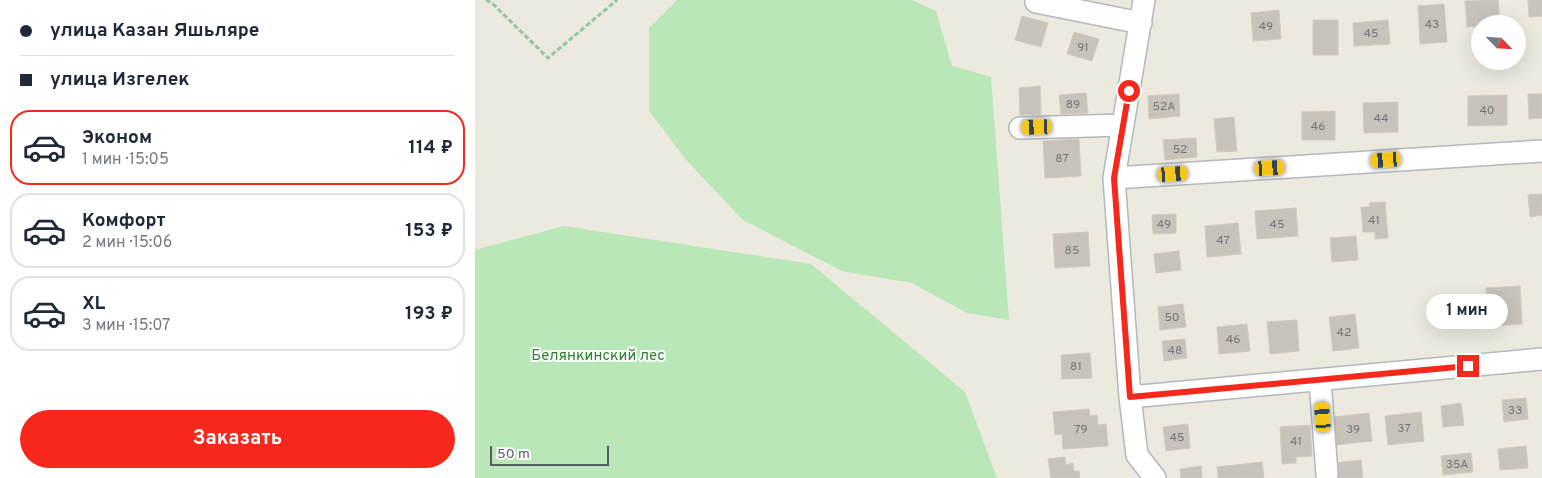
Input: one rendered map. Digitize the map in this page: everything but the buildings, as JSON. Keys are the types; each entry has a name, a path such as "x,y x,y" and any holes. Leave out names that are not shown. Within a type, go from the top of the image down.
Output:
{"street":[{"path":"1145,0 1114,178 1130,397 1137,455 1155,478"},
{"path":"1036,2 1141,23"},
{"path":"1020,128 1123,125"},
{"path":"1114,178 1542,151"},
{"path":"1130,397 1542,359"},
{"path":"1320,380 1327,474"}],"path":[{"path":"486,0 492,3 548,58 617,0"}],"green space":[{"path":"677,0 912,0 936,11 952,66 991,77 1009,320 967,313 912,283 842,271 743,220 687,161 649,111 649,28"},
{"name":"Белянкинский лес","path":"564,226 811,264 965,392 997,478 475,478 475,250"}],"route":[{"path":"1129,91 1114,178 1130,397 1468,366"}]}
